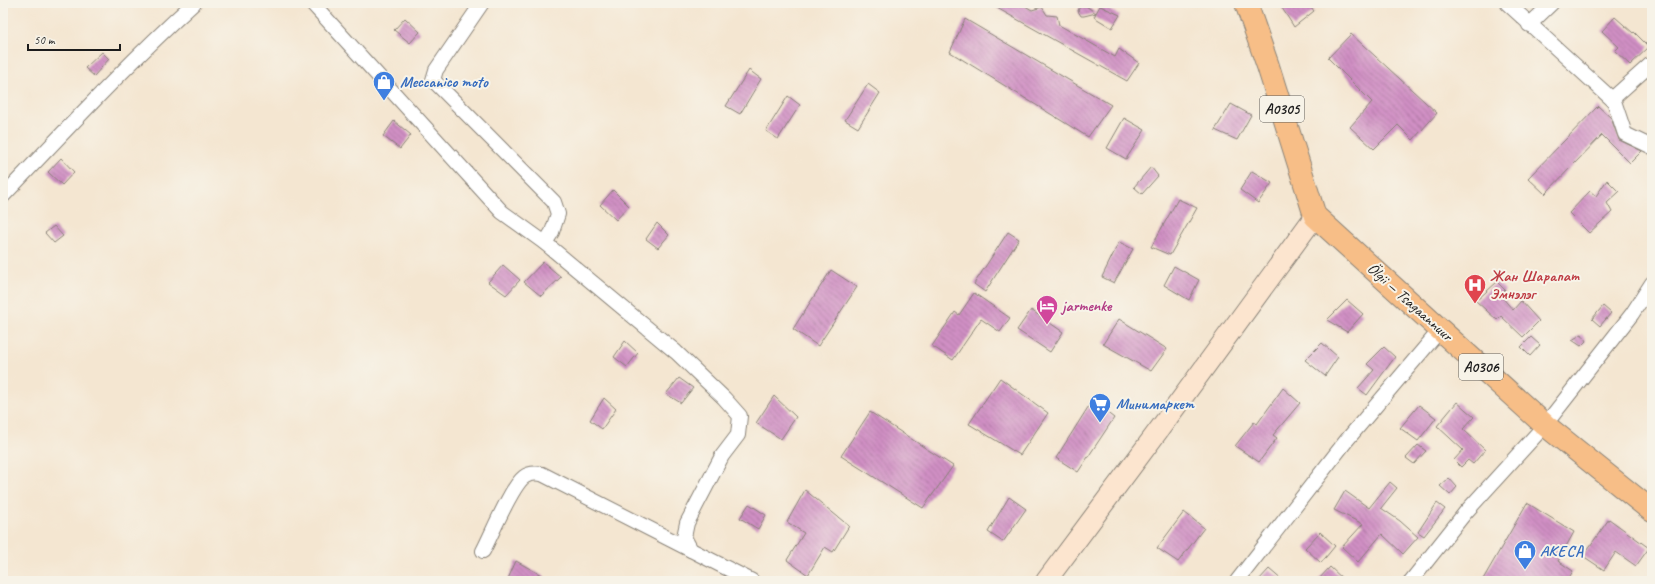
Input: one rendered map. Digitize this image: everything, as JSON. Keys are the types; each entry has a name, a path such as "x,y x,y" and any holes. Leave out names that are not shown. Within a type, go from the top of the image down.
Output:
{"highway":[{"name":"A0305","path":"1246,3 1268,66 1315,216"},
{"name":"Ölgii — Tsagaannuur","path":"1315,216 1545,425 1652,511"}],"main road":[{"path":"1046,581 1315,216"}],"street":[{"path":"3,196 85,110 194,3"},
{"path":"312,3 502,212 545,243 676,352 724,398 740,416 738,435 722,456 687,523 684,537 692,550"},
{"path":"482,3 436,70 433,80 554,202 558,214 552,232 545,243"},
{"path":"1507,3 1529,25 1614,101 1625,134 1652,147"},
{"path":"1529,25 1552,3"},
{"path":"1612,99 1652,63"},
{"path":"1411,581 1465,513 1545,425 1632,314 1652,283"},
{"path":"1237,581 1346,441 1440,330"},
{"path":"483,551 516,486 525,476 535,473 542,474 752,581"}],"building":[{"path":"988,3 1020,3 1032,10 1042,7 1047,15 1057,16 1059,25 1115,57 1119,49 1139,63 1127,81"},
{"path":"1288,3 1308,3 1314,11 1294,27 1282,8"},
{"path":"1080,6 1086,6 1096,13 1081,16 1078,11"},
{"path":"1100,6 1120,15 1112,28 1094,17"},
{"path":"1615,17 1633,33 1634,32 1649,47 1630,65 1615,51 1619,47 1602,31"},
{"path":"405,18 420,32 410,43 394,30"},
{"path":"965,19 1111,105 1088,137 950,52"},
{"path":"1351,34 1437,113 1413,140 1398,125 1374,149 1350,127 1372,102 1328,58"},
{"path":"102,52 109,59 94,76 85,68"},
{"path":"749,70 761,79 740,114 726,106"},
{"path":"868,84 880,93 858,128 845,120"},
{"path":"788,96 800,105 778,139 766,131"},
{"path":"1231,104 1251,115 1237,140 1215,130"},
{"path":"1598,106 1611,118 1619,140 1642,151 1630,163 1602,135 1545,194 1528,178"},
{"path":"1124,118 1145,130 1126,159 1107,148"},
{"path":"394,121 411,135 400,149 383,136"},
{"path":"61,158 74,172 62,185 48,172"},
{"path":"1151,167 1158,176 1142,194 1134,187"},
{"path":"1252,171 1272,183 1258,203 1240,190"},
{"path":"1607,180 1619,192 1607,203 1612,212 1589,233 1569,213 1590,191 1596,196"},
{"path":"613,190 629,206 616,220 600,205"},
{"path":"1178,199 1197,208 1170,255 1151,247"},
{"path":"657,223 669,235 658,248 646,239"},
{"path":"54,226 63,236 54,243 45,233"},
{"path":"1008,232 1019,239 985,292 974,284"},
{"path":"1119,242 1133,249 1114,283 1102,277"},
{"path":"543,262 561,277 541,296 524,282"},
{"path":"503,265 520,280 506,295 488,282"},
{"path":"1174,266 1199,280 1189,300 1164,285"},
{"path":"831,270 857,287 818,346 793,329"},
{"path":"1497,282 1505,290 1501,296 1513,310 1521,301 1539,321 1523,337 1501,316 1497,320 1476,301"},
{"path":"974,293 1010,318 1000,332 981,319 953,360 932,346 955,312 959,315"},
{"path":"1347,300 1363,314 1347,332 1327,320"},
{"path":"1603,306 1611,313 1600,326 1592,319"},
{"path":"1031,310 1063,332 1050,352 1017,330"},
{"path":"1119,319 1167,349 1151,371 1103,344"},
{"path":"1582,334 1586,341 1581,346 1572,340"},
{"path":"1531,337 1540,345 1530,356 1521,347"},
{"path":"625,341 638,353 627,367 614,357"},
{"path":"1322,343 1338,357 1325,376 1305,360"},
{"path":"1384,347 1395,357 1367,395 1358,388 1374,370 1367,364"},
{"path":"679,378 693,388 681,403 666,394"},
{"path":"1000,378 1048,413 1020,455 969,424"},
{"path":"1283,388 1300,403 1273,435 1277,438 1259,462 1235,446 1254,422 1257,424"},
{"path":"774,396 796,417 781,439 756,423"},
{"path":"604,398 616,409 602,429 590,420"},
{"path":"1092,401 1114,418 1078,472 1056,458"},
{"path":"1457,402 1474,417 1463,429 1485,450 1473,464 1468,460 1461,467 1454,460 1463,450 1437,426"},
{"path":"1419,405 1436,418 1418,441 1400,428"},
{"path":"870,412 953,466 923,508 841,456"},
{"path":"1418,445 1426,451 1414,464 1406,458"},
{"path":"1449,478 1457,487 1450,495 1440,486"},
{"path":"1390,482 1397,488 1381,508 1400,521 1418,537 1403,554 1382,534 1358,562 1342,547 1363,524 1334,510 1345,491 1369,508"},
{"path":"805,490 849,526 833,552 825,547 808,575 787,560 804,533 787,522"},
{"path":"1009,497 1026,509 1003,542 988,532"},
{"path":"1437,503 1445,509 1424,536 1418,532"},
{"path":"1527,503 1574,532 1558,561 1573,571 1567,581 1482,581"},
{"path":"749,504 766,515 758,529 740,518"},
{"path":"1184,512 1204,528 1178,562 1157,548"},
{"path":"1609,519 1649,548 1636,566 1616,552 1604,570 1583,556"},
{"path":"1320,532 1335,546 1321,563 1305,548"},
{"path":"516,561 552,581 507,581"},
{"path":"1330,567 1345,581 1317,581"},
{"path":"1269,569 1283,581 1258,581"}],"place":[{"name":"Meccanico moto","path":"384,102"},
{"name":"Жан Шарапат Эмнэлэг","path":"1475,304"},
{"name":"jarmenke","path":"1047,326"},
{"name":"Минимаркет","path":"1100,424"},
{"name":"АКЕСА","path":"1525,570"}]}
